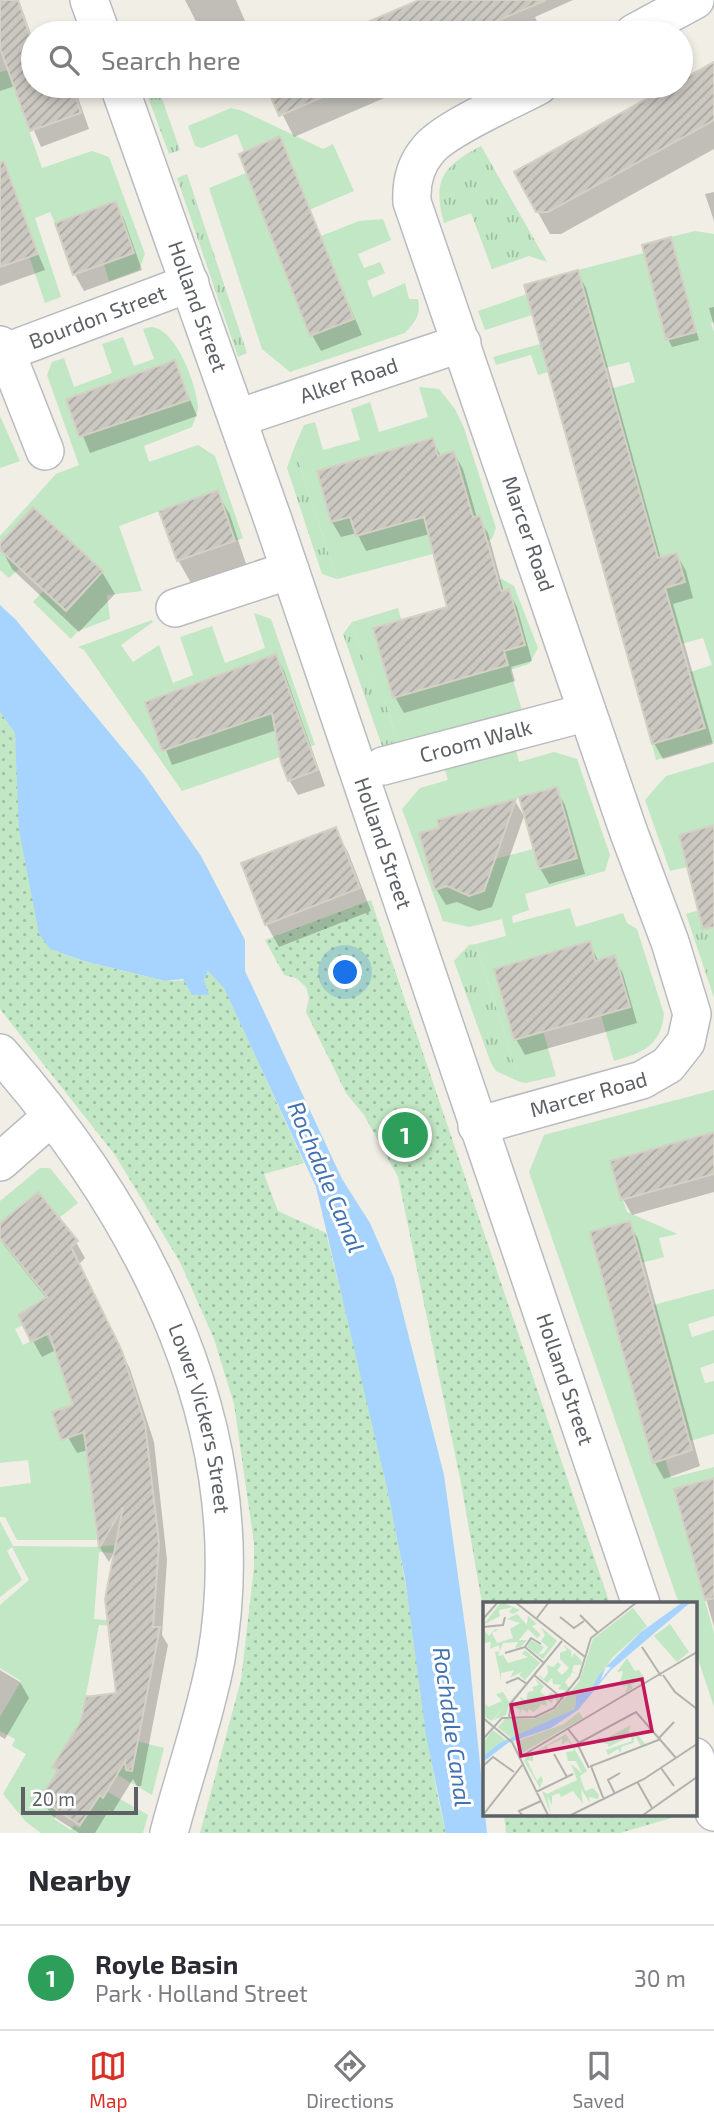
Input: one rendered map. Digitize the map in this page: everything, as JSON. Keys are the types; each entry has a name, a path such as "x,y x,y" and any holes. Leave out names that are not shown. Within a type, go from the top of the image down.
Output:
{"street":[{"path":"89,0 96,21"},
{"path":"656,21 695,0"},
{"name":"Holland Street","path":"122,98 290,570 640,1602"},
{"name":"Marcer Road","path":"477,1126 642,1080 700,1046 670,942 629,833 414,210 411,187 415,171 428,148 517,98"},
{"name":"Bourdon Street","path":"45,451 3,349 190,283"},
{"name":"Alker Road","path":"237,418 462,343"},
{"path":"175,608 290,570"},
{"name":"Croom Walk","path":"383,766 569,716"},
{"name":"Lower Vickers Street","path":"0,1053 96,1178 147,1261 195,1376 218,1478 223,1537 216,1659 169,1833"},
{"path":"0,1162 51,1118"},
{"path":"696,1760 714,1812"}],"green space":[{"path":"8,70 42,168 92,151 109,157 145,254 139,270 109,281 104,264 134,253 116,201 55,223 50,212 35,218 61,297 45,303 29,256 0,211 0,72"},
{"path":"148,98 162,98 180,150 169,154"},
{"path":"231,108 243,111 323,149 333,144 354,191 309,210 273,159 266,142 244,151 237,134 202,148 195,146 188,126"},
{"path":"481,146 547,262 529,256 492,269 471,213 444,223 439,196 444,176 458,160"},
{"path":"246,173 310,336 354,318 321,236 359,221 383,219 391,240 358,254 364,268 380,262 385,273 367,281 373,297 405,283 409,299 418,299 417,318 405,333 290,372 262,349 209,188"},
{"path":"187,174 247,353 238,357 177,178"},
{"path":"695,231 714,234 714,322 711,323 714,332 714,742 656,760 652,744 705,728 690,672 712,665 703,638 681,644 665,588 685,582 677,553 657,558 610,389 635,382 629,362 605,368 578,270 644,253 666,340 695,332 671,237"},
{"path":"527,294 532,315 485,330 478,311"},
{"path":"151,327 169,337 189,372 198,406 192,427 144,446 149,462 198,445 215,456 243,538 235,541 217,490 119,526 142,591 107,595 110,619 78,631 71,639 33,602 44,590 103,571 34,507 0,544 0,536 56,474 79,465 47,375 52,362 64,358 74,387 112,373 102,344 123,337 134,366 154,359 143,329","holes":["175,360 189,400 155,412 141,372","129,376 143,414 80,437 66,399"]},
{"path":"540,344 548,372 538,375 531,355 496,365 493,357"},
{"path":"419,387 439,389 455,409 464,428 496,528 492,539 487,541 479,516 460,521 430,539 433,554 337,579 294,448 304,425 315,422 323,450 360,440 351,409 370,402 379,432 428,417","holes":["432,438 438,456 455,451 469,503 414,519 388,505 393,526 356,536 350,517 331,522 317,471"]},
{"path":"0,416 20,461 0,468"},
{"path":"294,448 337,579 322,574 287,468"},
{"path":"0,550 20,568 9,578 0,570"},
{"path":"502,579 514,586 538,648 529,664 510,670 524,717 400,752 385,701 377,697 352,622 398,608 407,639 383,625 373,628 393,698 507,665 504,651 525,645 508,589 459,603 456,592"},
{"path":"254,613 271,619 315,745 182,791 84,650 78,647 152,620 153,622 121,645 133,662 159,645 173,683 193,675 180,637 212,626 225,663 265,648","holes":["276,654 293,700 235,721 219,675","208,680 224,729 162,751 145,701 161,696 164,701 191,685"]},
{"path":"352,622 377,696 385,701 400,752 383,749 343,634"},
{"path":"0,712 15,733 19,775 50,949 84,961 164,981 204,980 208,971 224,987 304,1163 264,1174 278,1211 326,1233 396,1532 433,1769 446,1833 200,1833 241,1680 254,1568 254,1543 234,1404 214,1339 180,1262 115,1155 0,1009"},
{"path":"514,743 519,762 554,752 577,759 610,855 605,871 525,894 529,910 512,916 513,923 570,908 576,927 623,913 627,923 637,929 664,1014 659,1034 641,1051 614,1061 601,1015 590,942 567,969 561,949 523,960 509,985 504,966 494,969 514,1039 543,1031 556,1076 520,1082 476,944 506,936 502,919 469,927 443,921 402,809 420,788 448,780 443,763","holes":["557,787 577,857 538,868 533,849 484,862 488,879 483,891 469,896 455,890 454,884 435,889 419,833 439,828 437,820"]},
{"path":"714,762 714,825 679,835 687,867 670,871 645,800 666,776"},
{"path":"371,900 609,1602 483,1602 483,1609 461,1483 398,1177 364,1115 346,1093 306,1012 309,998 306,987 296,978 284,975 265,940"},
{"path":"714,906 714,998 686,914"},
{"path":"476,944 520,1082 496,1071 491,1063 454,961 469,945"},
{"path":"714,1090 714,1132 610,1161 627,1212 678,1234 659,1238 664,1257 641,1263 629,1221 590,1232 653,1463 665,1459 671,1478 714,1467 714,1488 711,1478 674,1490 714,1633 714,1707 696,1653 696,1602 678,1602 529,1172 544,1135"},
{"path":"40,1168 50,1168 78,1203 59,1218 38,1192 0,1223 0,1201"},
{"path":"0,1238 83,1280 18,1314 23,1325 15,1329 23,1345 46,1334 59,1361 113,1357 63,1374 73,1405 52,1412 61,1440 82,1433 84,1438 134,1421 140,1438 86,1445 97,1540 17,1540 5,1517 0,1517 0,1487 31,1483 28,1460 0,1463"},
{"path":"714,1289 714,1316 688,1324 692,1337 714,1330 714,1363 700,1368 705,1383 714,1381 714,1434 690,1441 653,1305"},
{"path":"0,1521 13,1546 93,1547 152,1542 152,1556 99,1552 94,1619 154,1624 153,1627 99,1625 86,1695 145,1707 136,1741 164,1748 152,1795 116,1774 86,1715 52,1766 58,1770 59,1811 54,1819 71,1830 74,1825 79,1828 100,1795 103,1797 106,1791 148,1815 143,1833 41,1833 26,1822 3,1794 26,1754 12,1746 15,1739 0,1731 0,1717 21,1681 0,1668 0,1605 29,1580 12,1547 7,1551 22,1580 0,1597"},
{"path":"504,1815 678,1815 620,1833 506,1833"}],"water":[{"name":"Rochdale Canal","path":"0,605 16,620 143,773 201,856 245,940 245,971 342,1179 370,1223 394,1278 444,1475 469,1655 483,1815 485,1815 487,1833 446,1833 426,1735 405,1578 387,1488 316,1187 224,988 208,971 204,980 209,995 192,995 183,979 165,981 84,961 50,949 39,934 19,830 15,733 0,712"}],"building":[{"path":"0,0 18,0 25,21 21,21 21,98 76,98 81,113 30,131 0,48"},
{"path":"419,0 546,0 497,21 370,21"},
{"path":"714,62 714,120 548,212 536,212 514,172 648,98 693,98 693,73"},
{"path":"271,98 320,98 279,116"},
{"path":"280,136 354,319 310,336 239,154"},
{"path":"0,162 4,162 38,254 0,267"},
{"path":"116,201 134,253 73,275 55,223"},
{"path":"671,237 696,332 666,340 642,245"},
{"path":"578,270 658,558 677,553 685,582 665,588 705,728 652,744 524,285"},
{"path":"175,360 189,400 79,437 66,399"},
{"path":"433,438 438,456 454,451 473,517 480,516 501,591 509,589 525,645 504,651 508,665 393,698 373,628 447,607 424,517 356,536 350,517 331,522 317,471"},
{"path":"218,490 235,541 177,561 159,511"},
{"path":"33,507 103,571 66,611 0,550 0,544"},
{"path":"276,654 318,770 288,781 281,762 272,713 162,751 145,702"},
{"path":"557,787 577,858 539,869 519,797"},
{"path":"516,799 484,891 469,896 447,886 435,890 419,833 439,828 437,820"},
{"path":"714,825 714,927 703,929 679,835"},
{"path":"336,827 360,888 265,925 241,863"},
{"path":"590,941 595,961 615,955 630,1007 514,1040 494,969"},
{"path":"714,1132 714,1174 621,1200 610,1161"},
{"path":"38,1192 78,1241 71,1247 122,1351 145,1424 159,1543 153,1627 160,1627 132,1771 126,1770 125,1761 103,1798 100,1795 80,1825 40,1799 58,1770 52,1767 81,1721 86,1697 116,1693 105,1599 123,1507 99,1548 84,1432 61,1440 52,1412 73,1405 49,1333 31,1342 18,1315 47,1297 0,1238 0,1223"},
{"path":"630,1221 692,1450 653,1463 590,1232"},
{"path":"714,1478 714,1598 705,1600 674,1489"}],"place":[{"name":"Royle Basin","path":"405,1135"}]}
